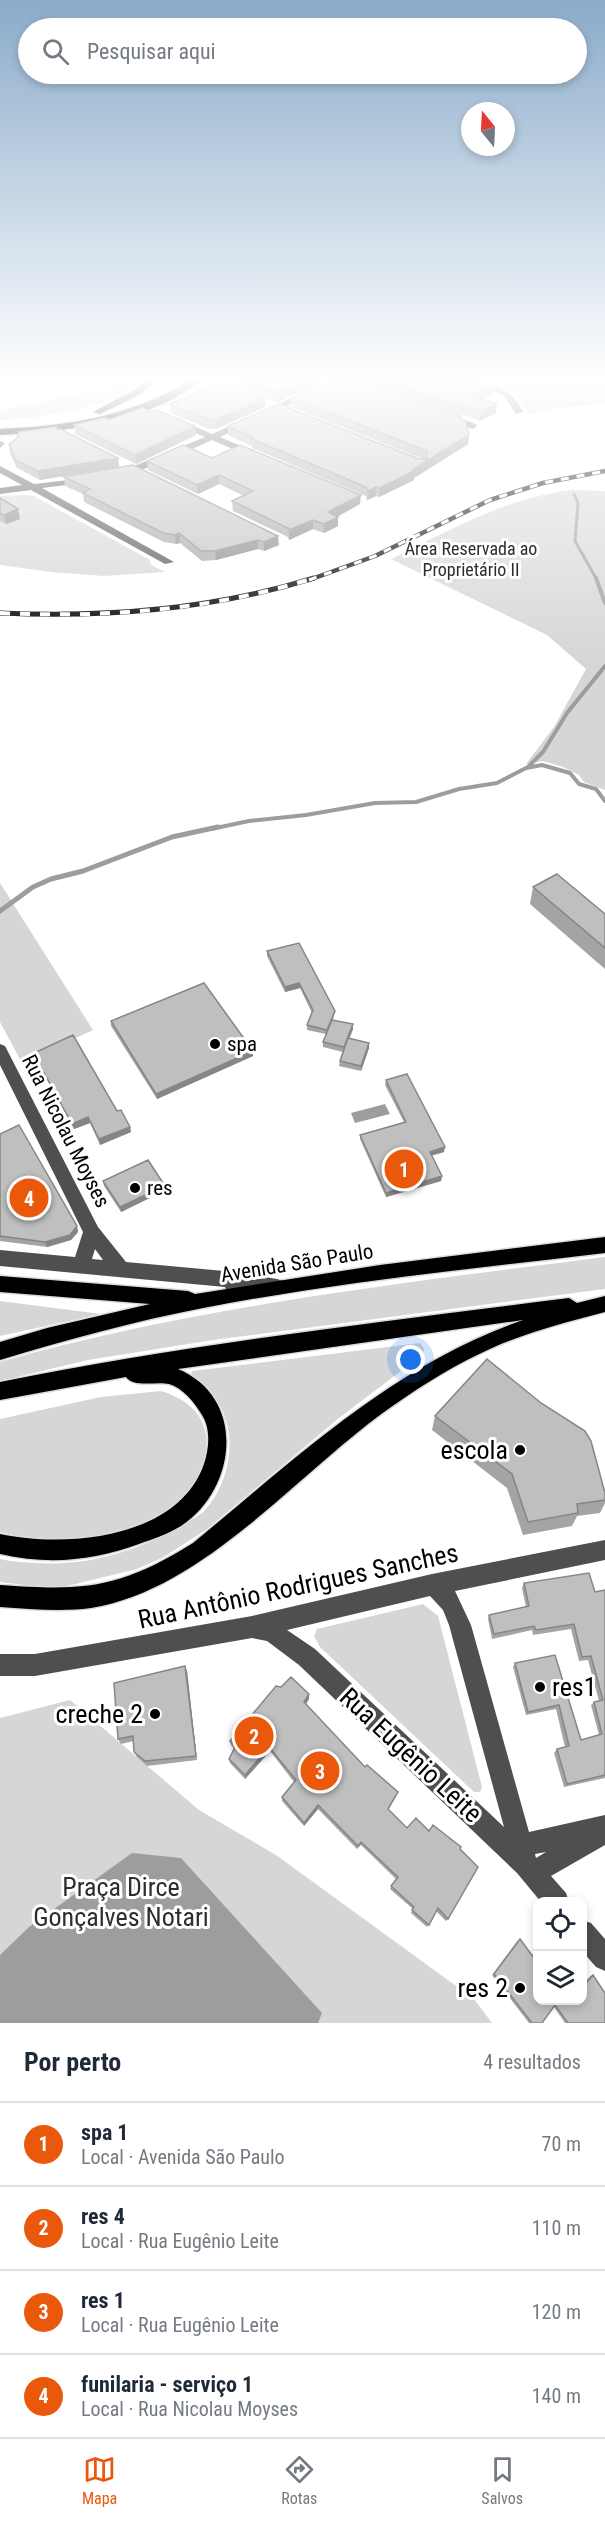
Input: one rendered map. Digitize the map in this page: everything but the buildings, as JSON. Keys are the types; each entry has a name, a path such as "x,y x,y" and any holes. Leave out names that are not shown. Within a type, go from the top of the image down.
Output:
{"main road":[{"name":"Avenida São Paulo","path":"0,1351 47,1337 203,1300 380,1273 605,1245"},
{"path":"0,1284 203,1300"},
{"path":"0,1391 74,1376 396,1328 605,1303"},
{"path":"0,1596 43,1599 92,1597 133,1586 168,1570 200,1550 351,1426 405,1386 487,1341 605,1303"},
{"path":"0,1544 26,1551 68,1552 110,1545 152,1529 181,1514 201,1492 216,1463 219,1439 216,1421 206,1402 175,1377 150,1374 74,1376"}],"street":[{"path":"9,474 169,562"},
{"path":"0,491 94,478"},
{"name":"Rua Nicolau Moyses","path":"0,1050 92,1232 121,1269"},
{"name":"Rua Nicolau Moyses","path":"81,1266 92,1232"},
{"path":"0,1258 235,1280 283,1288"},
{"path":"226,1297 234,1289 235,1280"},
{"name":"Rua Antônio Rodrigues Sanches","path":"0,1665 35,1665 252,1627 432,1585 605,1550"},
{"path":"432,1585 445,1593 460,1625 523,1859 605,1829"},
{"name":"Rua Eugênio Leite","path":"252,1627 271,1631 307,1657 523,1859 553,1897"},
{"path":"587,1938 605,1958"}],"green space":[{"name":"Área Reservada ao Proprietário II","path":"570,490 605,491 605,790 584,782 579,775 563,767 543,761 526,764 554,727 586,669 547,635 391,559 500,508 522,500"},
{"path":"0,496 34,496 150,560 151,565 165,572 104,576 0,565"},
{"path":"0,883 93,1030 22,1063 0,1022"},
{"path":"605,1257 605,1289 213,1340 88,1360 0,1381 0,1362 74,1342 149,1326 301,1298"},
{"path":"0,1301 101,1314 0,1336"},
{"path":"420,1343 424,1349 422,1355 339,1418 207,1529 164,1557 137,1569 67,1586 33,1586 0,1582 0,1559 55,1563 111,1555 163,1535 204,1511 221,1486 229,1456 229,1440 222,1410 212,1394 191,1375 192,1371"},
{"path":"161,1391 183,1401 192,1408 203,1424 206,1434 207,1446 202,1469 196,1483 183,1500 145,1522 106,1535 53,1540 0,1532 0,1419 101,1397"},
{"path":"423,1604 438,1616 482,1787 480,1792 474,1792 320,1647 314,1636 317,1629"},
{"name":"Praça Dirce Gonçalves Notari","path":"70,1700 199,1810 276,1855 474,1999 492,2023 0,2023 0,1718"}],"shaded area":[{"path":"385,1104 390,1114 355,1123 351,1113"},
{"path":"132,1853 181,1858 322,2013 318,2023 0,2023 0,1955 29,1927"}],"waterway":[{"path":"574,494 578,503 575,541 596,579"},
{"path":"596,579 605,603"},
{"path":"528,767 543,752 567,713 605,666"},
{"path":"211,829 249,821 306,815 375,803 416,802 459,789 497,783 526,768 542,765 570,773 579,784 596,789 605,801"},
{"path":"0,911 33,887 51,879 83,871 172,837 218,827"}],"railway":[{"path":"309,580 375,556 490,500 543,483 587,474"},
{"path":"0,613 80,614 158,609 237,598 314,578"}],"place":[{"name":"spa","path":"215,1044"},
{"name":"spa 1","path":"404,1169"},
{"name":"res","path":"135,1188"},
{"name":"funilaria - serviço 1","path":"29,1198"},
{"name":"escola","path":"520,1450"},
{"name":"res1","path":"540,1687"},
{"name":"creche 2","path":"155,1714"},
{"name":"res 4","path":"254,1736"},
{"name":"res 1","path":"320,1771"},
{"name":"res 2","path":"520,1988"}]}
